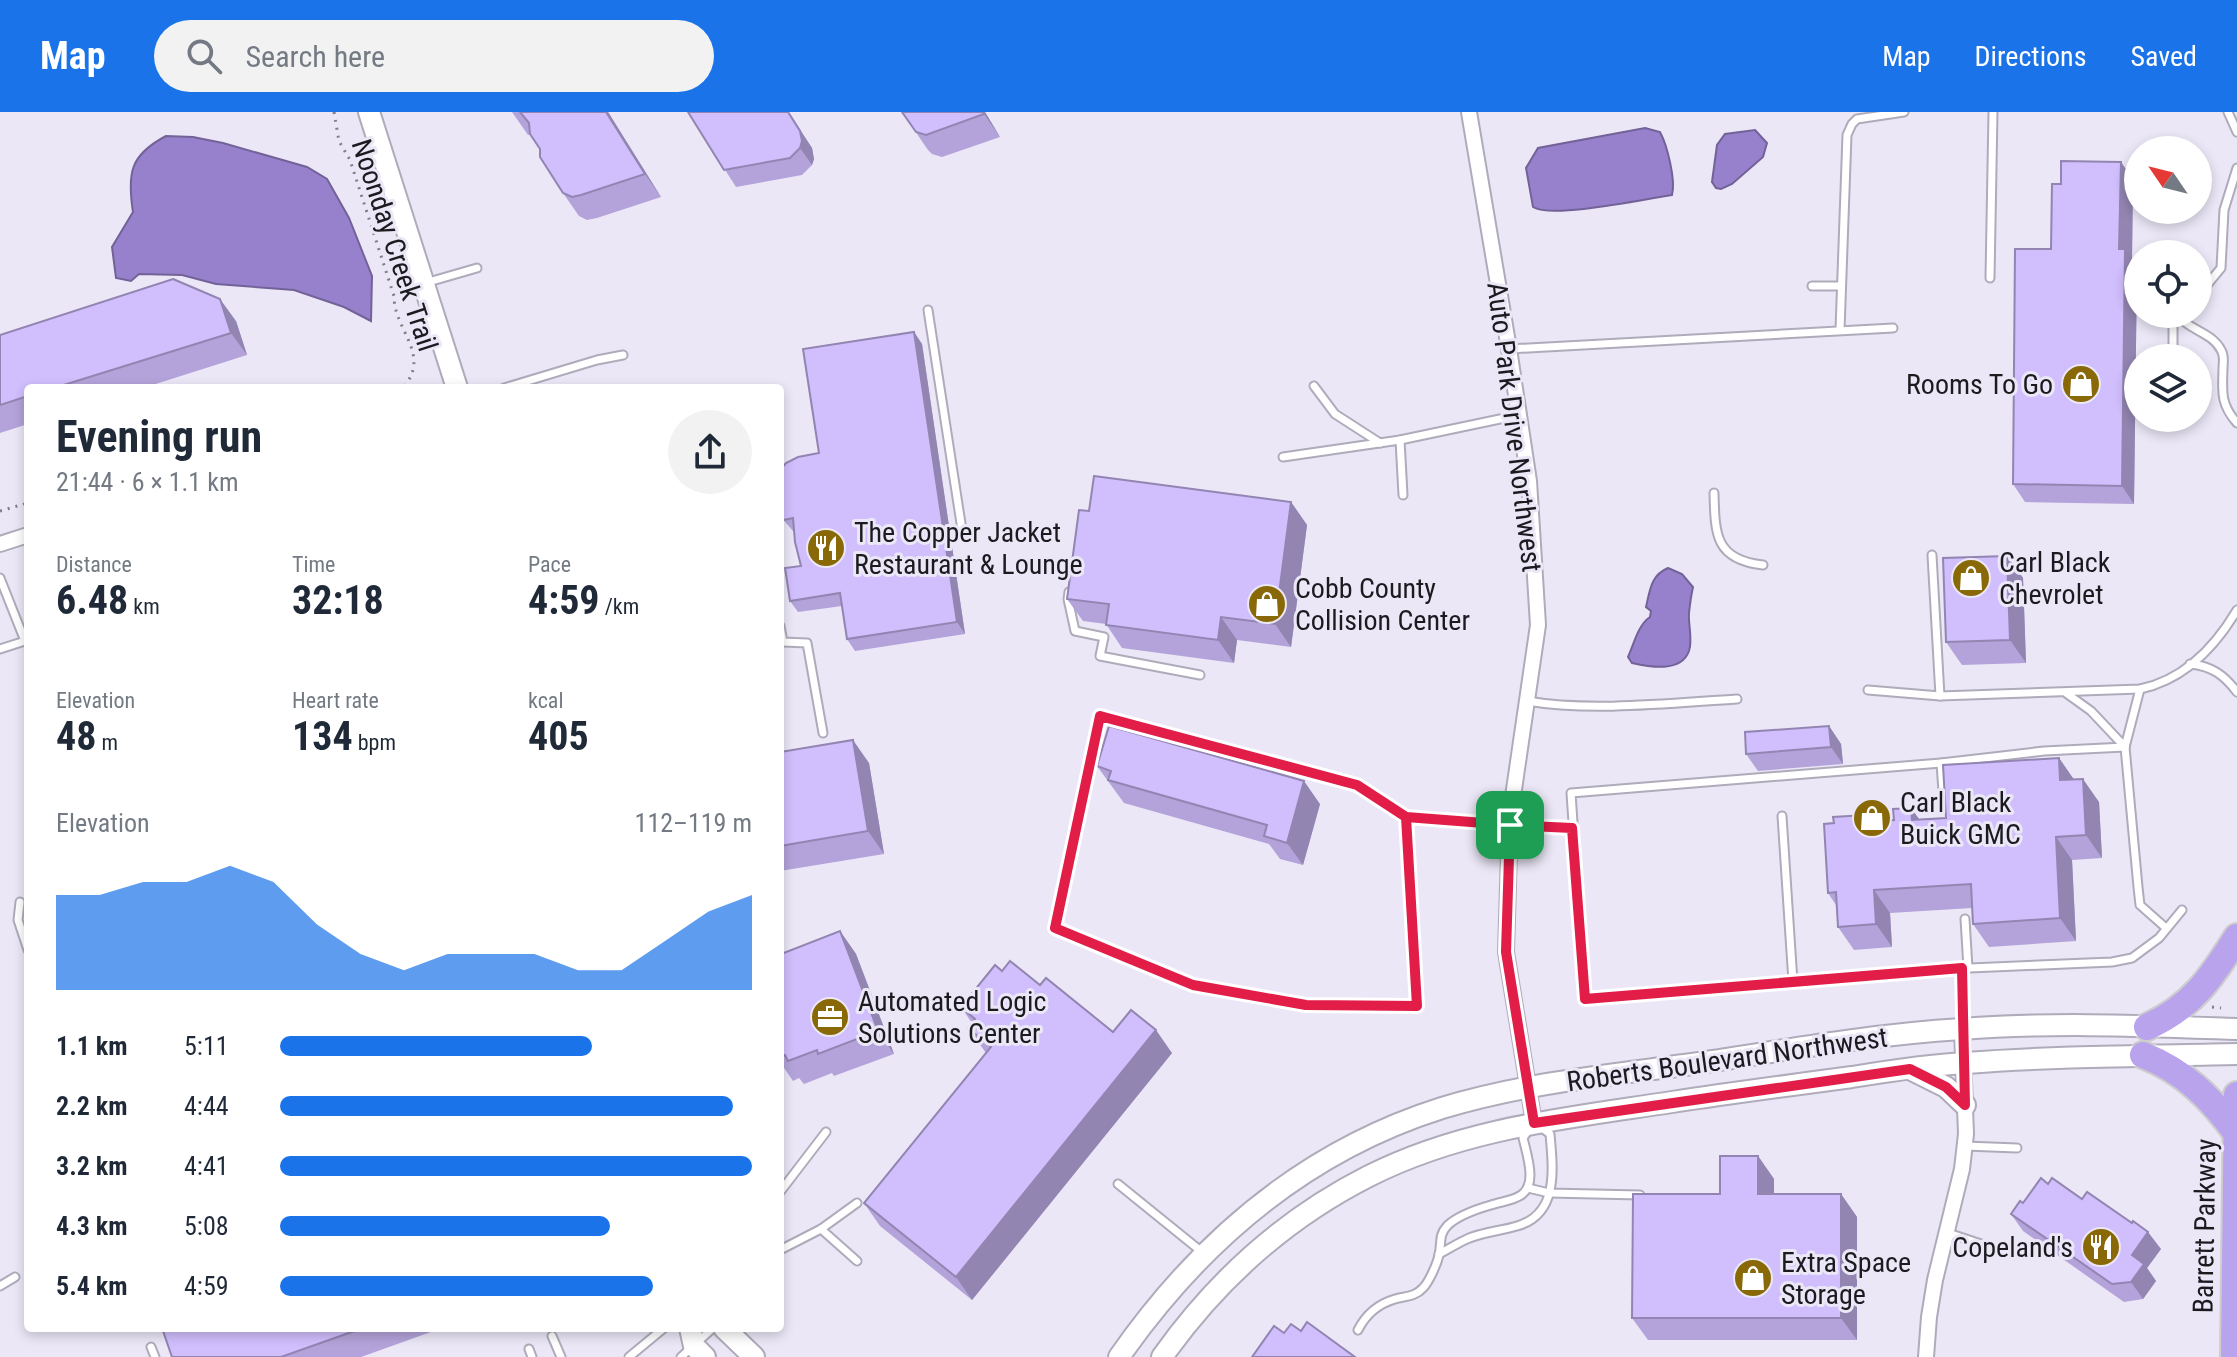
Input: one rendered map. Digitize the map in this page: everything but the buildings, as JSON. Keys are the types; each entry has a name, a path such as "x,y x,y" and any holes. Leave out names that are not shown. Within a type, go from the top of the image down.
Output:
{"highway":[{"path":"2147,1027 2176,1012 2189,1001 2213,974 2237,937"},
{"path":"2143,1055 2170,1068 2196,1086 2237,1134"},
{"name":"Barrett Parkway","path":"2234,1357 2237,1095"}],"street":[{"path":"369,112 456,384"},
{"name":"Auto Park Drive Northwest","path":"1469,112 1529,481 1538,625 1510,825 1506,952 1534,1123"},
{"path":"0,544 24,536"},
{"name":"Roberts Boulevard Northwest","path":"1119,1357 1176,1283 1204,1254 1233,1226 1287,1184 1351,1147 1441,1109 1528,1088 1849,1041 1962,1029 2008,1026 2237,1029"},
{"path":"1926,1357 1935,1280 1948,1233 1965,1146 1962,1029"},
{"name":"Roberts Boulevard Northwest","path":"1162,1357 1219,1288 1263,1246 1314,1207 1369,1176 1425,1151 1476,1135 1534,1123 1964,1063 2237,1054"},
{"path":"1910,1069 1946,1087 1965,1105"},
{"path":"728,1332 754,1357"}],"lane":[{"path":"1840,330 1847,135 1857,119 1904,112"},
{"path":"1990,278 1993,112"},
{"path":"2228,112 2237,132"},
{"path":"2212,279 2221,268 2224,210 2237,168"},
{"path":"423,283 477,268"},
{"path":"1812,286 1841,286"},
{"path":"928,310 962,530"},
{"path":"1509,349 1893,328"},
{"path":"2193,328 2210,338 2224,354 2222,384 2225,410 2237,423"},
{"path":"517,384 623,355"},
{"path":"1314,386 1335,414 1380,443"},
{"path":"1283,457 1400,440 1519,415"},
{"path":"1400,440 1403,495"},
{"path":"1714,493 1715,528 1722,546 1737,560 1763,565"},
{"path":"1932,555 1940,696"},
{"path":"0,578 24,638"},
{"path":"1070,586 1068,599 1075,631 1104,637 1100,656 1200,675"},
{"path":"1868,690 1940,696 2140,689 2161,683 2205,653 2237,610"},
{"path":"0,649 24,641"},
{"path":"784,642 807,643 823,733"},
{"path":"2190,664 2216,671 2237,692"},
{"path":"2140,689 2125,747 2140,905 2166,928"},
{"path":"2066,693 2091,711 2125,747"},
{"path":"1527,701 1591,706 1737,699"},
{"path":"1406,817 1417,1006 1306,1005 1193,985 1055,928 1100,716 1357,785 1406,817 1572,828"},
{"path":"2125,747 2044,751 1941,763 1571,793 1585,999 1965,968 2112,962 2132,958 2159,938 2182,910"},
{"path":"1941,763 1944,806"},
{"path":"1782,816 1793,982"},
{"path":"20,902 18,920 24,938"},
{"path":"1962,1029 1965,919"},
{"path":"1358,1330 1365,1317 1379,1306 1412,1296 1424,1288 1439,1254 1439,1240 1445,1228 1455,1219 1493,1204 1520,1198 1528,1188 1531,1174 1523,1138 1534,1123 1550,1134 1553,1174 1549,1193 1538,1215 1520,1226 1469,1237 1439,1254"},
{"path":"784,1187 826,1132"},
{"path":"1965,1146 2017,1148"},
{"path":"1118,1184 1204,1254"},
{"path":"1528,1188 1549,1193 1640,1195"},
{"path":"784,1246 821,1229 857,1203"},
{"path":"821,1229 857,1261"},
{"path":"1948,1233 2002,1251"},
{"path":"0,1286 15,1277"},
{"path":"629,1357 659,1332"},
{"path":"692,1347 709,1332"},
{"path":"552,1336 561,1357"},
{"path":"151,1347 155,1357"}],"path":[{"name":"Noonday Creek Trail","path":"334,112 339,141 350,160 394,296 394,309 404,327 414,359 415,368 406,384"},
{"path":"0,511 24,504"}],"shaded area":[{"path":"1645,128 1660,132 1663,138 1672,172 1672,195 1578,210 1533,207 1526,168 1538,148"},
{"path":"1755,130 1767,143 1763,157 1732,184 1716,188 1712,182 1717,145 1725,134"},
{"path":"166,136 223,143 307,167 327,179 349,218 372,276 371,321 344,307 294,290 216,284 182,275 139,274 131,281 116,278 112,247 133,212 131,176 134,166 145,150"},
{"path":"1668,568 1682,574 1693,587 1689,651 1685,658 1672,666 1632,663 1628,657 1639,630 1650,617 1651,611 1646,607 1652,584"}],"place":[{"name":"Rooms To Go","path":"2081,384"},
{"name":"The Copper Jacket Restaurant & Lounge","path":"826,548"},
{"name":"Carl Black Chevrolet","path":"1971,578"},
{"name":"Cobb County Collision Center","path":"1267,604"},
{"name":"Carl Black Buick GMC","path":"1872,818"},
{"name":"Automated Logic Solutions Center","path":"830,1017"},
{"name":"Copeland's","path":"2101,1247"},
{"name":"Extra Space Storage","path":"1753,1278"}],"route":[{"path":"1510,825 1406,817 1417,1006 1306,1005 1193,985 1055,928 1100,716 1357,785 1406,817 1510,825 1506,952 1534,1123 1910,1069 1946,1087 1965,1105 1962,968 1585,999 1572,828 1510,825"}]}
